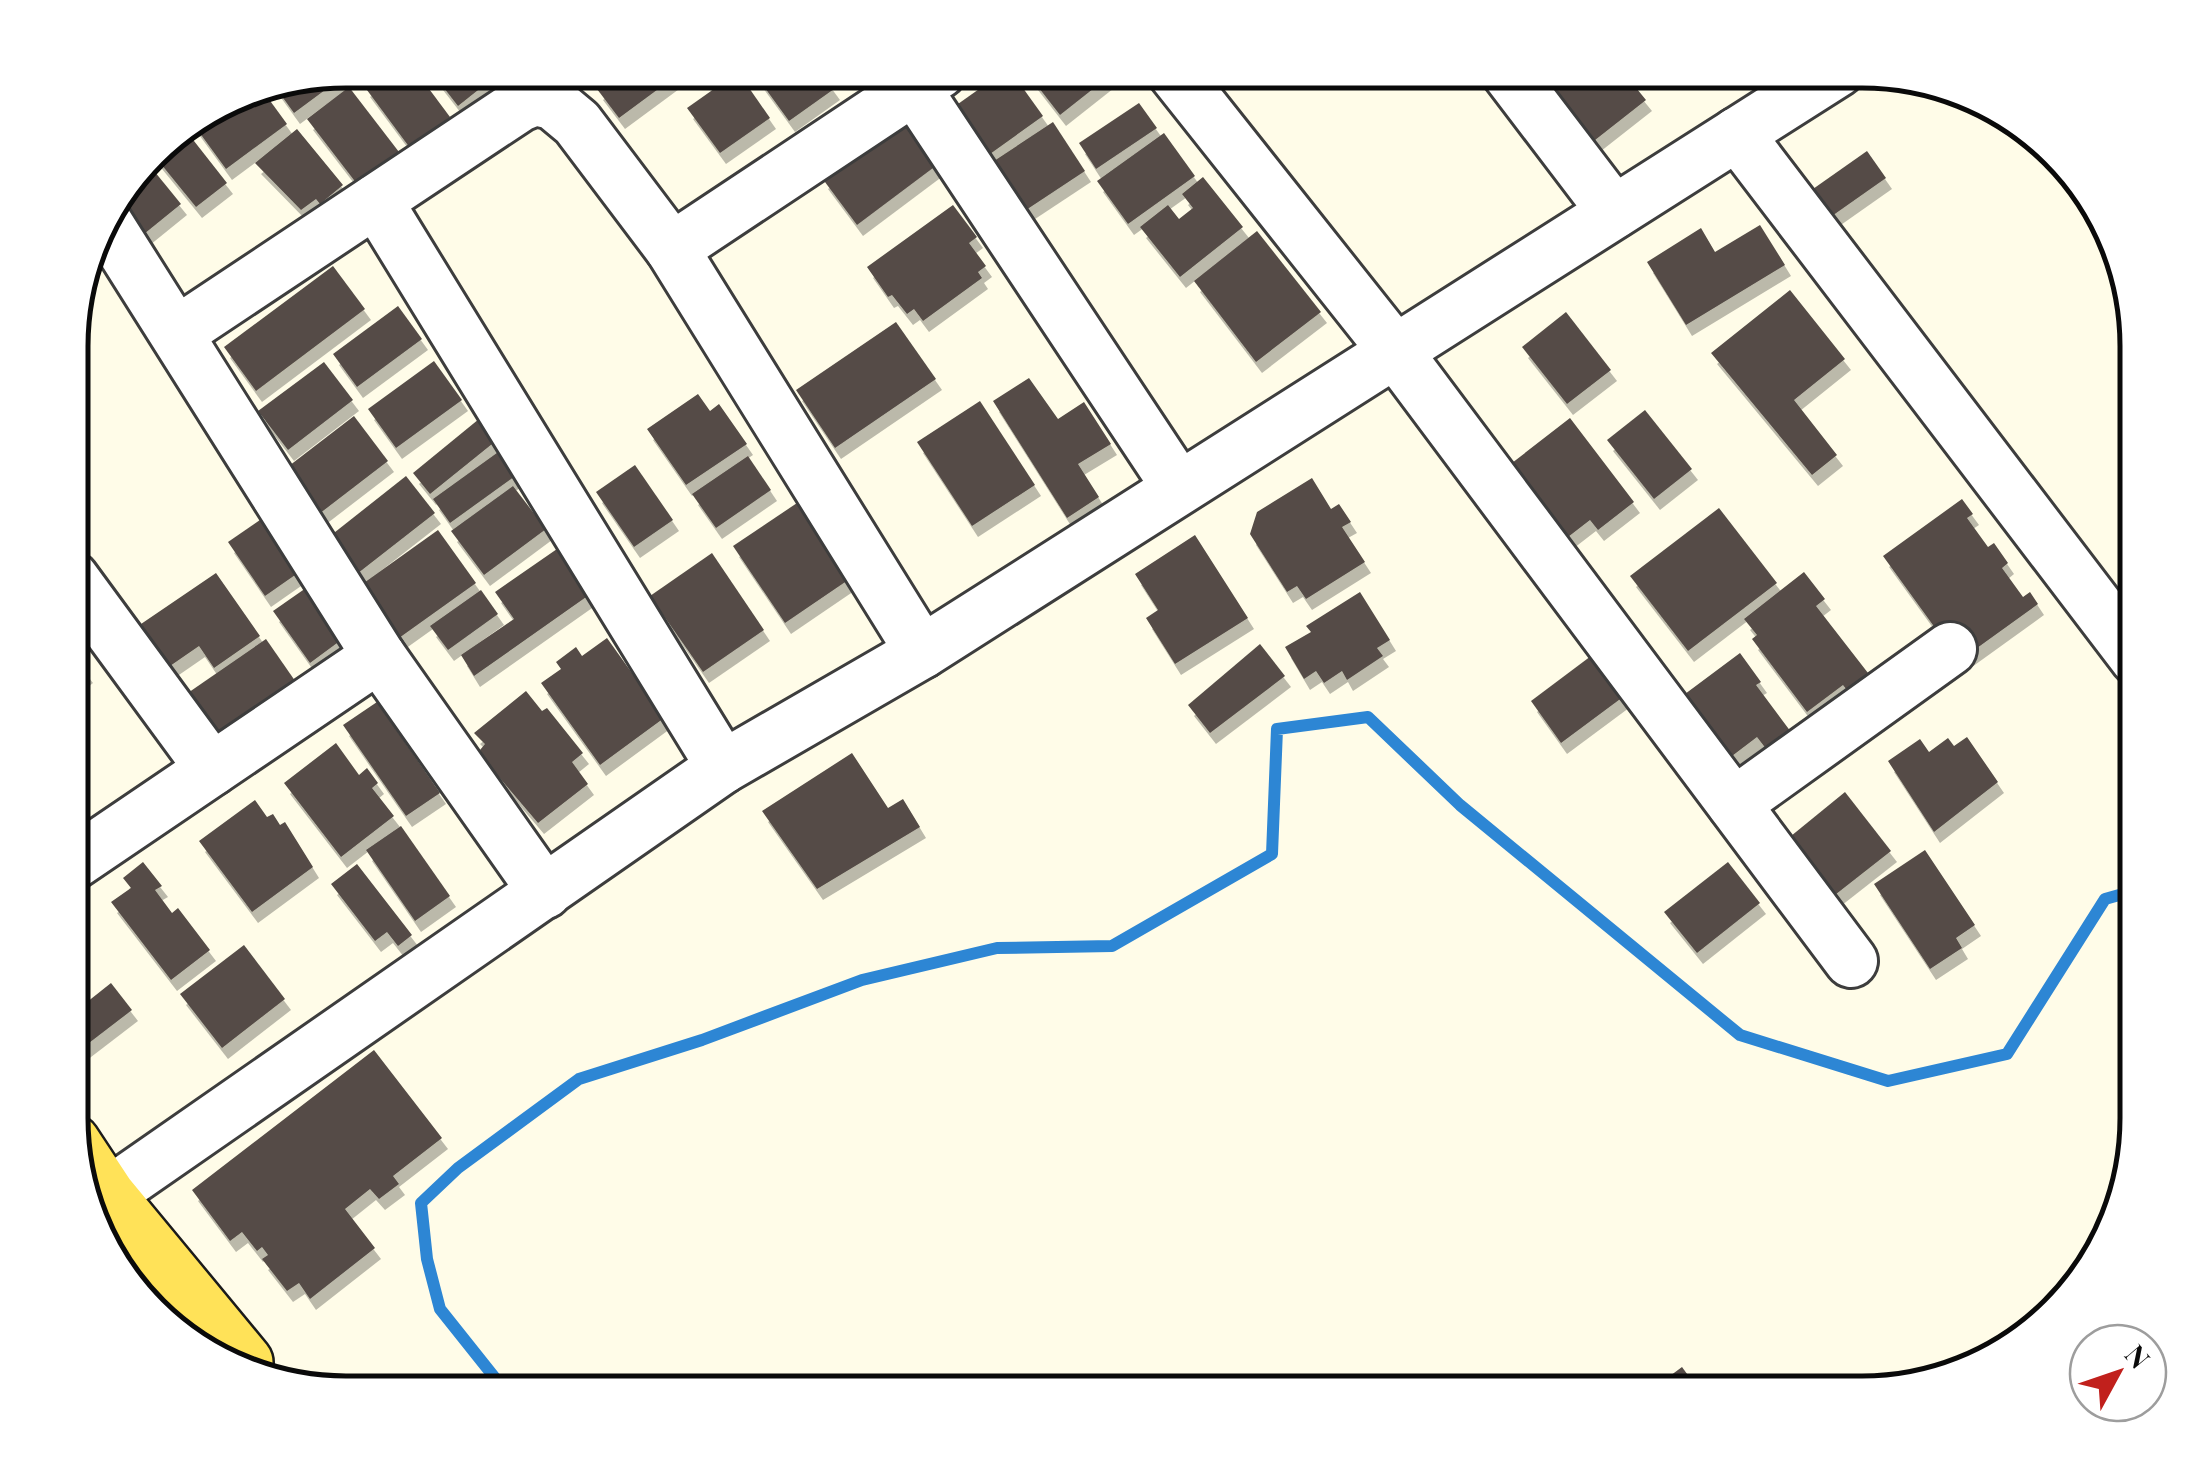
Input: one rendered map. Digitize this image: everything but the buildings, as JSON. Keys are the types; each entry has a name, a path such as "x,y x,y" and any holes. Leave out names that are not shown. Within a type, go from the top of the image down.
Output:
{"main road":[{"path":"94,1175 235,1350"}],"street":[{"path":"672,249 914,88"},
{"path":"934,88 1179,488"},
{"path":"1186,88 1395,351 1852,961"},
{"path":"1520,88 1614,212"},
{"path":"107,1195 723,766 922,652 1810,88"},
{"path":"177,333 520,105 544,100 578,123 672,249 922,652"},
{"path":"1738,134 2120,635"},
{"path":"376,201 723,766"},
{"path":"113,235 379,656 545,892"},
{"path":"88,600 212,769"},
{"path":"1734,804 1950,649"},
{"path":"88,853 379,656"}],"waterway":[{"path":"493,1376 440,1309 427,1259 421,1203 458,1168 579,1079 702,1040 862,980 997,948 1112,946 1272,854 1277,729 1368,717 1460,805 1740,1035 1888,1081 2007,1054 2105,899 2120,895"}]}
